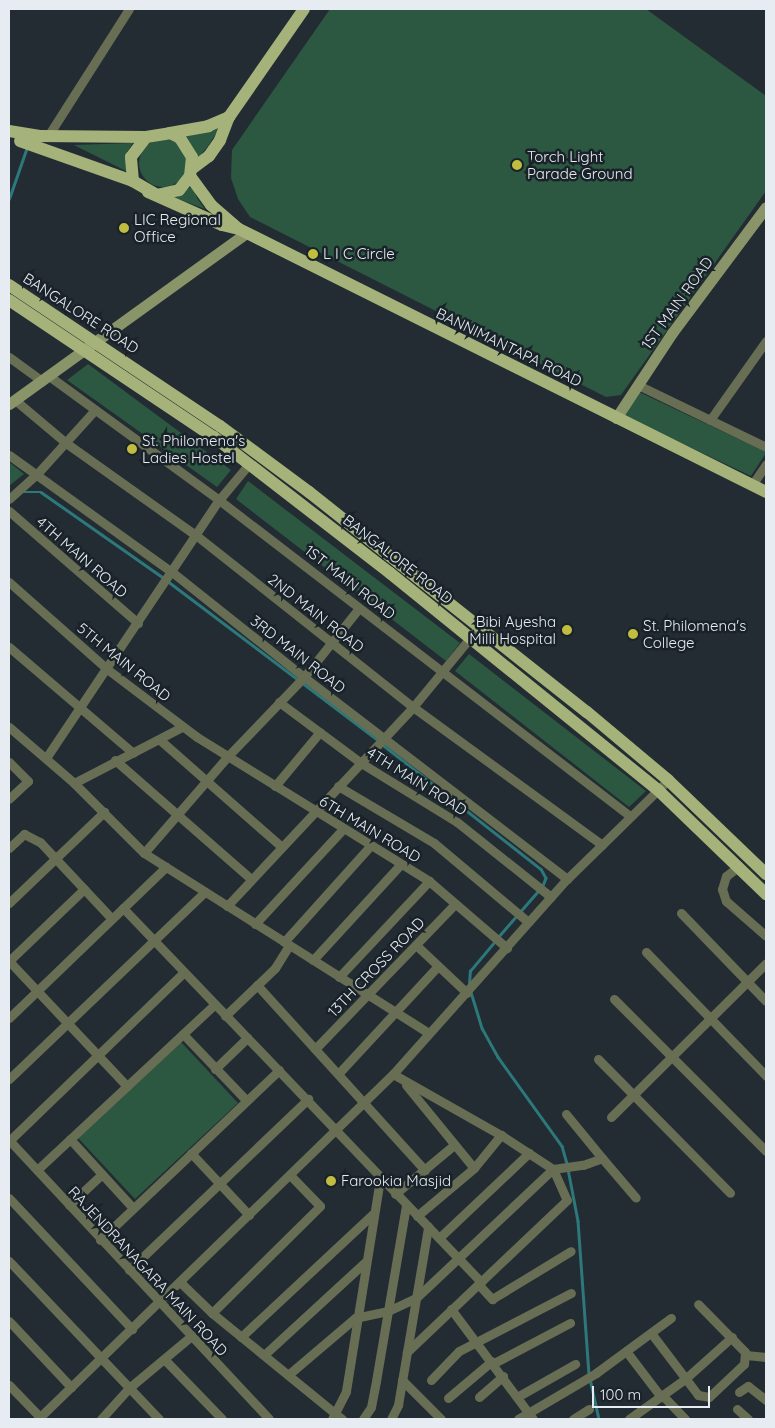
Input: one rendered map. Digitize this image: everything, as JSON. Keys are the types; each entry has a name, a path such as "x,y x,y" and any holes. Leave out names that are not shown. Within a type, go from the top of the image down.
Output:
{"main road":[{"path":"203,197 201,181 209,156 222,135 228,117 304,9"},
{"path":"9,139 30,139 48,136 146,137 208,126 228,117"},
{"path":"9,131 133,181 148,192 222,225 242,231"},
{"path":"170,133 188,146 192,172 203,197 242,231"},
{"path":"133,181 131,157 146,137"},
{"path":"148,192 169,194 179,190 192,172 209,156"},
{"name":"BANNIMANTAPA ROAD","path":"242,231 766,492"},
{"name":"BANGALORE ROAD","path":"10,287 96,341 234,437 475,632 659,791 766,894"},
{"name":"BANGALORE ROAD","path":"9,300 154,394 475,632 668,780 766,874"}],"street":[{"path":"48,136 129,9"},
{"name":"1ST MAIN ROAD","path":"616,418 638,384 766,207"},
{"path":"12,402 85,350 242,231"},
{"path":"710,420 766,341"},
{"name":"1ST MAIN ROAD","path":"10,360 95,410 219,500 630,816"},
{"path":"638,384 766,447"},
{"name":"2ND MAIN ROAD","path":"12,402 197,536 413,707 602,845"},
{"path":"9,498 36,475 95,410"},
{"name":"3RD MAIN ROAD","path":"9,455 172,572 304,678 568,879"},
{"path":"46,758 108,669 219,500 249,464"},
{"path":"752,485 766,464"},
{"name":"4TH MAIN ROAD","path":"9,511 138,624"},
{"name":"5TH MAIN ROAD","path":"9,582 108,669 182,727 228,756"},
{"path":"144,853 174,815 279,702 304,678 359,608"},
{"path":"227,906 413,707 475,632"},
{"path":"9,647 133,752"},
{"name":"4TH MAIN ROAD","path":"279,702 361,763 456,822 548,895"},
{"path":"9,727 74,783 144,853 429,1033"},
{"path":"74,783 182,727"},
{"path":"275,786 320,732"},
{"path":"160,740 282,847"},
{"name":"6TH MAIN ROAD","path":"228,756 429,881 505,946"},
{"path":"116,760 174,815 251,879"},
{"path":"9,762 28,781 9,799"},
{"path":"9,1385 39,1418 393,1074 478,982 505,946 548,895 568,879 668,780"},
{"path":"338,786 434,843 526,920"},
{"path":"9,903 104,812"},
{"path":"255,924 343,829"},
{"path":"9,848 24,834 40,842 112,919"},
{"path":"225,1016 274,968 286,944 371,845"},
{"path":"313,960 401,864"},
{"path":"739,866 726,876 722,889 726,901 766,936"},
{"path":"9,1018 166,867"},
{"path":"339,977 429,881"},
{"path":"84,889 9,961 127,1086"},
{"path":"9,1078 205,892"},
{"name":"13TH CROSS ROAD","path":"316,1049 455,904"},
{"path":"123,908 214,1005 338,1129 380,1178 459,1259 492,1299 571,1251"},
{"path":"681,913 766,1001"},
{"path":"416,945 467,993"},
{"path":"646,952 766,1076"},
{"path":"611,1117 673,1058 766,963"},
{"path":"338,1074 438,966"},
{"path":"9,1140 184,973"},
{"path":"257,985 425,1170"},
{"path":"614,998 766,1151"},
{"path":"37,1170 214,1005"},
{"path":"182,1034 246,1100"},
{"path":"215,1068 247,1038"},
{"path":"598,1059 636,1094 730,1193"},
{"path":"100,1240 279,1070"},
{"path":"393,1074 402,1081 529,1152 552,1169 567,1200 407,1352"},
{"path":"402,1081 474,1168"},
{"path":"128,1270 308,1099"},
{"path":"566,1114 636,1198"},
{"path":"417,1216 474,1168 501,1135"},
{"name":"RAJENDRANAGARA MAIN ROAD","path":"9,1140 100,1240 269,1419"},
{"path":"70,1140 133,1208"},
{"path":"396,1194 454,1146"},
{"path":"439,1238 529,1152"},
{"path":"191,1153 250,1215"},
{"path":"288,1375 355,1318 388,1311 416,1298 552,1169 577,1166 602,1158"},
{"path":"69,1205 102,1174"},
{"path":"212,1313 320,1206 290,1175"},
{"path":"180,1282 212,1313 337,1418 346,1391 355,1318 380,1178"},
{"path":"9,1198 132,1329"},
{"path":"363,1419 373,1398 406,1205"},
{"path":"241,1337 374,1213"},
{"path":"391,1419 398,1405 428,1227"},
{"path":"9,1261 159,1419"},
{"path":"264,1355 365,1262"},
{"path":"431,1380 459,1351 571,1293"},
{"path":"698,1304 732,1337 746,1355 766,1357"},
{"path":"451,1309 493,1362 531,1416"},
{"path":"518,1419 531,1416 596,1373 672,1318"},
{"path":"9,1321 70,1387"},
{"path":"448,1398 493,1362 570,1323"},
{"path":"650,1333 698,1395 709,1397 744,1364 746,1355"},
{"path":"100,1419 130,1388 165,1360 190,1336"},
{"path":"629,1419 685,1379 732,1337"},
{"path":"626,1351 662,1396 685,1419"},
{"path":"165,1360 222,1419"},
{"path":"517,1397 575,1364"},
{"path":"479,1397 503,1376"},
{"path":"402,1380 440,1419"},
{"path":"739,1392 748,1386 766,1400"},
{"path":"573,1419 589,1409"},
{"path":"737,1409 748,1419"}],"green space":[{"path":"330,9 646,9 766,96 766,191 621,395 606,397 250,217 238,199 231,178 232,150"},
{"path":"220,128 208,146 198,158 186,136"},
{"path":"163,139 172,141 180,146 185,154 187,163 185,172 180,180 172,185 163,187 154,185 146,180 141,172 139,163 141,154 146,146 154,141"},
{"path":"133,143 127,152 126,171 74,145"},
{"path":"193,186 197,198 205,209 173,197"},
{"path":"88,364 231,470 217,487 67,380"},
{"path":"639,392 766,453 751,476 624,416"},
{"path":"9,462 24,474 9,486"},
{"path":"248,481 460,643 446,661 236,499"},
{"path":"469,654 646,791 629,807 455,671"},
{"path":"181,1042 238,1103 135,1199 78,1138"}],"waterway":[{"path":"9,199 27,147"},
{"path":"23,492 41,492 161,576 378,740"},
{"path":"382,744 541,869 546,878 543,886"},
{"path":"498,937 539,890"},
{"path":"469,984 470,971 495,941"},
{"path":"471,992 482,1028 498,1057 562,1146 567,1164"},
{"path":"568,1169 578,1221 589,1374 599,1419"}],"place":[{"name":"Torch Light Parade Ground","path":"517,165"},
{"name":"LIC Regional Office","path":"124,228"},
{"name":"L I C Circle","path":"313,254"},
{"name":"St. Philomena's Ladies Hostel","path":"132,449"},
{"name":"Bibi Ayesha Milli Hospital","path":"567,630"},
{"name":"St. Philomena's College","path":"633,634"},
{"name":"Farookia Masjid","path":"331,1181"}]}
